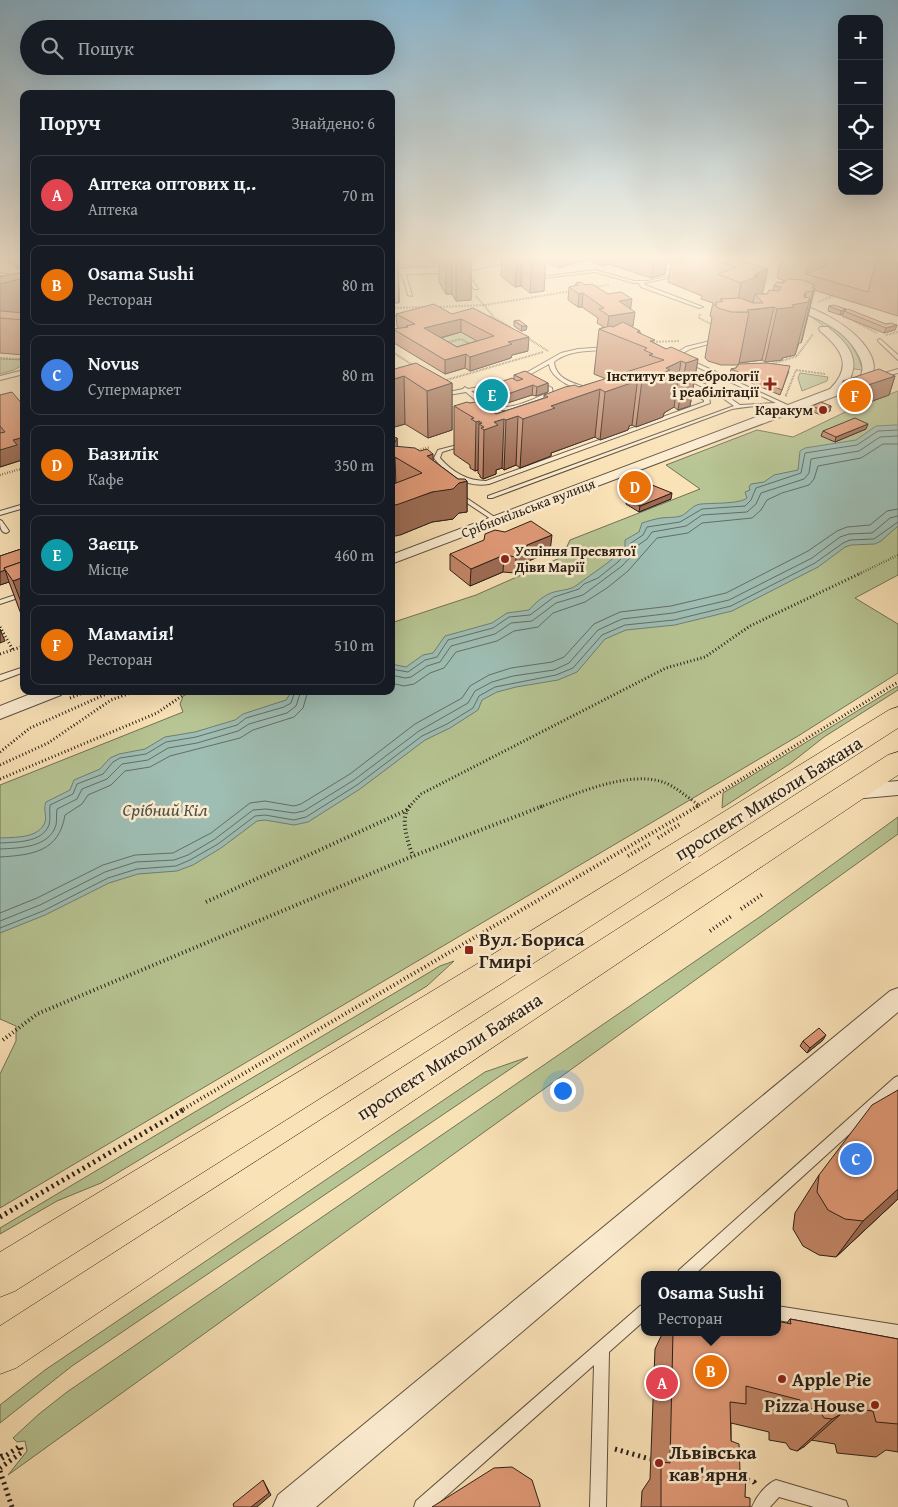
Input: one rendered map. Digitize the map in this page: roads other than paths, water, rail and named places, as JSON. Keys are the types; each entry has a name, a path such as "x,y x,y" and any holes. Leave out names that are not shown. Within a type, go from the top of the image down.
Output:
{"highway":[{"name":"проспект Миколи Бажана","path":"9,1265 489,974 898,716"},
{"name":"проспект Миколи Бажана","path":"0,1352 898,762"}],"street":[{"path":"824,328 839,343 846,355 849,371 844,382 834,391"},
{"path":"838,328 846,333 861,349 868,362 868,374 861,381"},
{"name":"Срібнокільська вулиця","path":"395,558 787,407 861,381"},
{"path":"0,713 45,695"},
{"path":"853,792 898,788"},
{"path":"290,1507 898,998"}],"lane":[{"path":"676,355 688,348 724,338"},
{"path":"882,338 898,358"},
{"path":"510,382 525,376 554,359 576,352 615,348"},
{"path":"668,352 787,407"},
{"path":"554,359 551,362 552,370 561,379 595,392"},
{"path":"861,381 898,371"},
{"path":"0,378 20,373"},
{"path":"680,374 720,393 738,406"},
{"path":"465,389 486,405 498,409 515,407 551,394 550,389 525,376"},
{"path":"471,441 440,451 437,458 466,480 479,484 487,483 707,403 707,399 676,384"},
{"path":"435,395 501,385"},
{"path":"490,498 738,406 787,407"},
{"path":"451,489 496,520"},
{"path":"0,514 20,507"},
{"path":"0,522 6,531"},
{"path":"0,602 20,595"},
{"path":"0,678 20,670"},
{"path":"688,1271 898,1082"},
{"path":"781,1314 898,1332"},
{"path":"422,1507 641,1315"},
{"path":"598,1507 602,1349"},
{"path":"764,1503 776,1488 840,1507"}],"water":[{"name":"Срібний Кіл","path":"898,425 898,526 881,541 875,544 845,547 818,567 732,611 675,625 626,630 605,639 577,672 558,680 497,692 482,700 478,710 450,728 425,740 360,789 308,822 294,825 265,820 257,821 221,848 193,865 177,871 138,874 109,883 45,915 0,933 0,838 26,836 37,832 45,822 46,802 70,790 74,780 100,769 110,758 119,754 145,749 165,737 195,732 235,720 243,714 286,700 289,695 395,695 395,665 406,667 423,655 433,653 445,636 492,623 507,613 529,610 547,595 575,587 619,553 625,547 625,540 639,532 642,523 661,518 681,516 693,507 701,504 743,500 747,498 745,492 750,490 751,484 764,482 774,475 798,470 800,451 805,448 856,440 876,426"}],"place":[{"name":"Інститут вертебрології і реабілітації","path":"770,384"},
{"name":"Заєць","path":"492,395"},
{"name":"Мамамія!","path":"855,396"},
{"name":"Каракум","path":"823,410"},
{"name":"Базилік","path":"635,487"},
{"name":"Успіння Пресвятої Діви Марії","path":"505,559"},
{"name":"Вул. Бориса Гмирі","path":"469,950"},
{"name":"Novus","path":"856,1159"},
{"name":"Osama Sushi","path":"711,1371"},
{"name":"Apple Pie","path":"782,1379"},
{"name":"Аптека оптових ц‥","path":"662,1383"},
{"name":"Pizza House","path":"875,1405"},
{"name":"Львівська кав'ярня","path":"659,1463"}]}
